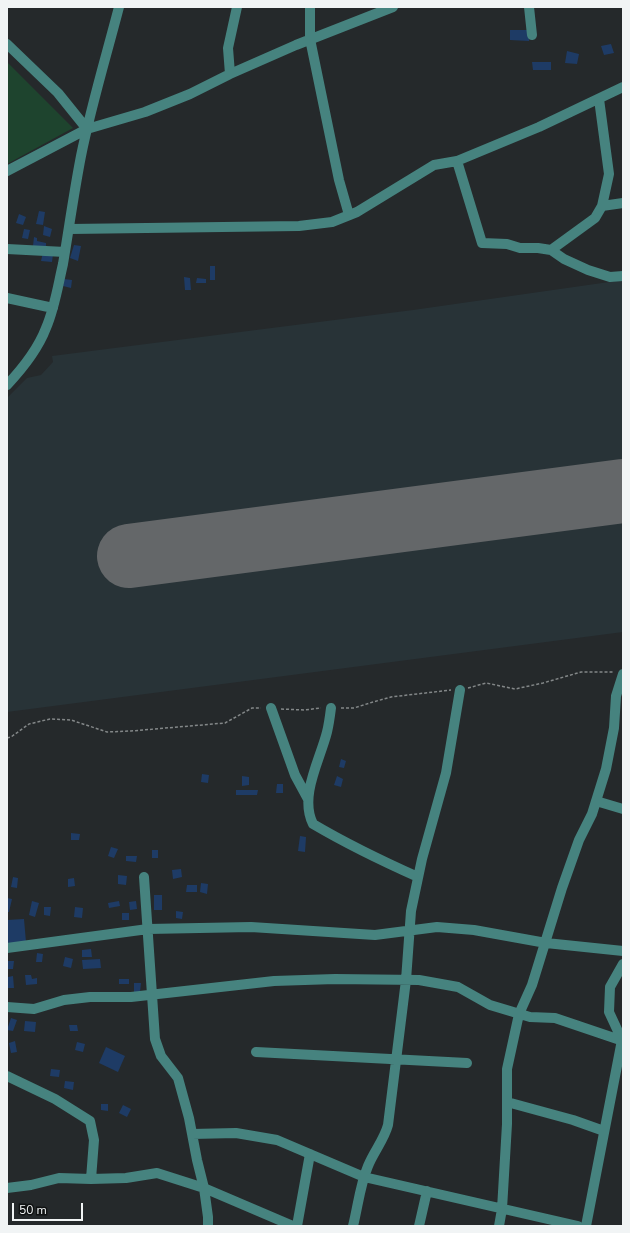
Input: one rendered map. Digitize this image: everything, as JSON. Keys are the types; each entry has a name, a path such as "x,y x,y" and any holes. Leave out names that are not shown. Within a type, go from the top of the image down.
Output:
{"street":[{"path":"7,385 33,353 46,329 53,308 70,229 92,106 119,7"},
{"path":"230,74 228,48 237,7"},
{"path":"310,7 310,39 339,180 349,215"},
{"path":"7,172 87,129 145,112 190,94 230,74 310,39 393,7"},
{"path":"529,7 532,35"},
{"path":"7,44 58,93 87,129"},
{"path":"70,229 299,226 332,222 357,212 434,165 457,161 539,127 623,87"},
{"path":"551,250 595,218 602,206 609,174 599,99"},
{"path":"457,161 482,243 507,244 520,248 551,250 564,259 588,270 610,277 623,276"},
{"path":"602,206 623,203"},
{"path":"7,249 65,252"},
{"path":"7,298 53,308"},
{"path":"499,1226 502,1209 507,1070 519,1014 532,985 562,888 579,840 592,814 606,769 619,722 616,696 620,673"},
{"path":"353,1226 364,1177 369,1164 385,1135 388,1125 406,980 412,912 422,859 446,773 460,690"},
{"path":"271,708 295,775 308,799"},
{"path":"331,708 328,731 315,770 308,799 308,810 313,824 338,838 418,877"},
{"path":"596,801 623,809"},
{"path":"144,877 155,1039 161,1056 178,1078 189,1118 204,1188 208,1226"},
{"path":"7,948 148,929 251,927 375,934 438,927 474,930 546,943 623,951"},
{"path":"586,1226 622,1041 609,1012 610,987 623,964"},
{"path":"7,1007 34,1009 64,1000 131,997 274,981 335,979 419,980 458,987 490,1005 519,1014 555,1018 622,1041"},
{"path":"256,1052 467,1063"},
{"path":"7,1076 55,1099 90,1122 94,1140 91,1179"},
{"path":"507,1102 573,1120 604,1131"},
{"path":"192,1134 236,1133 277,1140 364,1177 578,1226"},
{"path":"296,1226 310,1154"},
{"path":"7,1188 31,1186 59,1178 126,1178 157,1173 204,1188 293,1226"},
{"path":"419,1226 427,1191"}],"path":[{"path":"7,738 11,737 29,724 50,719 72,720 107,732 131,731 225,723 252,708 304,710 354,708 391,697 460,690 486,683 515,689 581,672 620,673"}],"shaded area":[{"path":"623,280 623,632 7,712 7,398 27,378 41,375 53,362 52,356 413,310"}],"green space":[{"path":"7,62 73,128 7,164"}],"building":[{"path":"510,30 530,30 529,41 510,40"},
{"path":"611,44 614,53 604,55 601,46"},
{"path":"567,51 579,54 577,64 565,63"},
{"path":"532,62 551,62 551,70 533,70"},
{"path":"39,211 45,212 43,225 36,224"},
{"path":"19,214 26,217 23,225 16,223"},
{"path":"44,226 52,229 50,237 43,235"},
{"path":"24,229 30,230 28,239 22,238"},
{"path":"34,237 37,238 37,241 46,243 46,248 33,246"},
{"path":"74,245 81,246 78,261 70,258"},
{"path":"43,252 53,254 52,262 41,261"},
{"path":"210,266 215,266 215,280 210,280"},
{"path":"184,277 190,278 191,290 185,290"},
{"path":"197,278 206,279 206,283 196,283"},
{"path":"64,279 72,280 71,288 63,286"},
{"path":"341,759 346,761 344,768 339,767"},
{"path":"202,774 209,775 208,783 201,782"},
{"path":"242,776 249,777 249,785 242,786"},
{"path":"337,776 343,779 341,787 334,785"},
{"path":"277,784 283,784 283,793 276,793"},
{"path":"236,790 258,790 257,795 236,795"},
{"path":"71,833 80,834 79,840 71,840"},
{"path":"300,836 306,837 305,852 298,851"},
{"path":"111,847 118,849 114,858 108,856"},
{"path":"152,850 158,850 158,858 152,858"},
{"path":"126,856 137,856 136,862 126,861"},
{"path":"181,869 182,877 173,879 172,870"},
{"path":"118,875 127,876 126,885 118,884"},
{"path":"13,877 18,878 17,888 11,887"},
{"path":"74,878 75,886 68,887 68,879"},
{"path":"201,883 208,884 207,894 200,892"},
{"path":"187,885 197,885 197,892 186,892"},
{"path":"154,895 162,895 162,910 154,910"},
{"path":"7,898 12,899 9,912 7,912"},
{"path":"32,901 39,903 35,917 29,915"},
{"path":"119,901 120,906 109,908 108,903"},
{"path":"136,901 137,909 130,910 129,902"},
{"path":"44,907 51,907 50,916 44,915"},
{"path":"75,907 83,908 82,918 74,917"},
{"path":"176,911 183,912 182,919 176,918"},
{"path":"122,913 129,913 129,920 122,920"},
{"path":"24,919 26,942 7,944 7,920"},
{"path":"91,949 92,957 82,957 82,950"},
{"path":"37,953 43,954 42,962 36,962"},
{"path":"65,957 73,959 71,968 63,966"},
{"path":"100,959 101,968 83,969 82,960"},
{"path":"7,961 14,961 13,969 7,969"},
{"path":"25,975 31,975 32,979 37,978 37,984 26,985"},
{"path":"13,976 14,988 8,988 8,977"},
{"path":"119,979 129,979 129,984 119,984"},
{"path":"134,983 141,983 140,992 134,992"},
{"path":"11,1018 17,1020 13,1031 7,1030"},
{"path":"25,1021 36,1022 35,1032 24,1031"},
{"path":"69,1025 77,1025 78,1031 70,1031"},
{"path":"15,1041 17,1052 11,1053 9,1043"},
{"path":"77,1042 85,1044 83,1052 75,1050"},
{"path":"106,1047 125,1056 118,1072 99,1063"},
{"path":"51,1069 60,1070 59,1077 50,1076"},
{"path":"65,1081 74,1082 73,1090 64,1088"},
{"path":"101,1104 108,1104 108,1111 101,1110"},
{"path":"123,1105 131,1109 127,1117 119,1113"}],"runway":[{"path":"129,556 623,491"}]}
